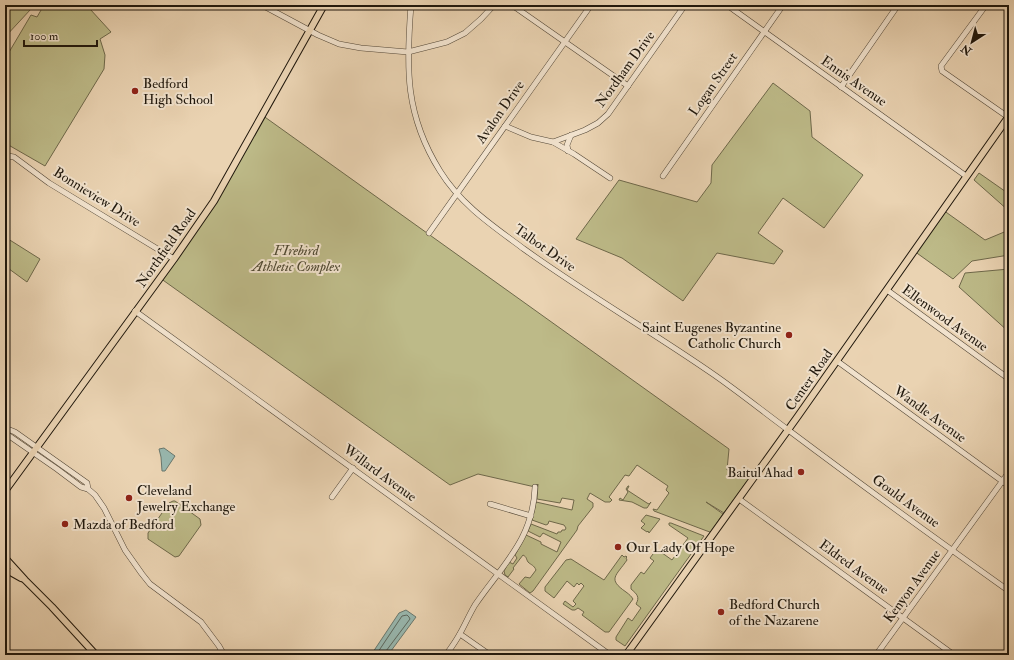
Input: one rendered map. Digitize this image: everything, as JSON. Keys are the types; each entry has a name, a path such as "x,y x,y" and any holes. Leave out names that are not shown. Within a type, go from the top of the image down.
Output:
{"main road":[{"name":"Northfield Road","path":"5,491 174,259 214,201 324,5"},
{"name":"Center Road","path":"628,653 837,362 1008,116"},
{"path":"5,558 96,655"},
{"path":"5,569 25,580"}],"street":[{"path":"262,5 339,44 367,49 408,52 447,42 465,33 494,5"},
{"name":"Talbot Drive","path":"411,5 408,52 409,81 413,107 419,129 441,172 457,194 481,218 548,266 713,374 788,430"},
{"path":"512,5 628,86"},
{"name":"Avalon Drive","path":"429,233 590,5"},
{"name":"Nordham Drive","path":"552,142 585,130 598,123 608,114 685,5"},
{"name":"Ennis Avenue","path":"727,5 966,176"},
{"name":"Logan Street","path":"663,176 783,5"},
{"path":"841,87 898,5"},
{"path":"986,5 941,66 942,71 1008,116"},
{"path":"505,126 531,137 552,142 610,178"},
{"path":"568,151 567,145 571,135"},
{"name":"Bonnieview Drive","path":"7,157 14,156 49,182 174,259"},
{"name":"Ellenwood Avenue","path":"887,290 1009,379"},
{"name":"Willard Avenue","path":"135,311 610,655"},
{"name":"Wandle Avenue","path":"837,362 1009,486"},
{"path":"5,428 15,432 81,487 88,489 95,495 104,508 125,550 142,574 160,591 201,622 224,655"},
{"name":"Gould Avenue","path":"788,430 1009,592"},
{"path":"5,433 35,449"},
{"path":"332,497 353,468"},
{"name":"Kenyon Avenue","path":"876,655 1009,472"},
{"path":"446,655 460,634 475,605 520,543 527,529 531,516 535,487"},
{"name":"Eldred Avenue","path":"739,499 954,655"},
{"path":"490,504 531,516"},
{"path":"460,634 490,655"},
{"path":"628,653 636,655"}],"green space":[{"path":"5,5 25,5 31,9 5,37"},
{"path":"44,5 83,5 90,9 111,32 100,39 105,55 104,69 45,166 5,143 5,59 31,15 37,17"},
{"path":"773,83 810,111 812,137 863,175 824,228 783,198 758,233 783,251 774,264 717,253 683,301 622,258 576,239 619,180 697,202 711,183 712,165"},
{"name":"FIrebird Athletic Complex","path":"262,115 729,449 727,470 753,473 724,513 706,502 723,514 712,530 710,532 654,511 653,509 657,510 669,493 666,490 668,486 637,465 629,476 625,475 609,497 612,500 610,502 605,502 590,493 587,499 593,503 593,507 533,591 530,593 519,584 525,577 530,578 536,570 523,555 508,577 505,575 504,571 509,562 513,564 517,558 515,555 526,535 557,552 561,542 543,533 540,537 528,531 531,524 557,534 566,528 564,525 549,521 546,525 532,520 536,502 572,510 574,500 562,498 560,503 537,499 538,484 535,487 478,474 450,485 160,278 214,201"},
{"path":"979,173 1009,194 1009,211 974,180"},
{"path":"943,210 985,240 1009,230 1009,255 972,261 953,279 914,251"},
{"path":"5,237 40,259 27,282 5,266"},
{"path":"1009,269 1009,332 959,287 965,273"},
{"path":"628,486 627,490 649,504 651,502 647,508 632,502 619,500 620,498 623,500 628,492 626,489"},
{"path":"173,501 200,519 201,525 179,556 175,557 148,539 148,533 169,503"},
{"path":"646,515 660,519 649,533 641,528 645,524 641,521"},
{"path":"669,523 704,536 625,646 616,640 616,637 628,618 632,621 641,608 636,604 638,597 631,589 631,585 641,572 644,574 654,561 650,558 656,550 672,560 688,538 669,525"},
{"path":"622,555 627,557 627,560 615,577 615,580 620,588 633,599 609,632 605,632 582,615 584,612 578,608 572,610 563,604 565,601 573,607 576,604 573,601 584,586 581,583 579,585 577,583 574,587 567,581 554,598 545,591 545,587 566,560 571,559 604,580"}],"water":[{"path":"164,448 175,456 165,471 162,471 159,449"},
{"path":"406,610 416,617 388,655 371,655 399,613"}],"place":[{"name":"Bedford High School","path":"135,91"},
{"name":"Saint Eugenes Byzantine Catholic Church","path":"789,335"},
{"name":"Baitul Ahad","path":"801,472"},
{"name":"Cleveland Jewelry Exchange","path":"129,498"},
{"name":"Mazda of Bedford","path":"65,524"},
{"name":"Our Lady Of Hope","path":"618,547"},
{"name":"Bedford Church of the Nazarene","path":"721,612"}]}
